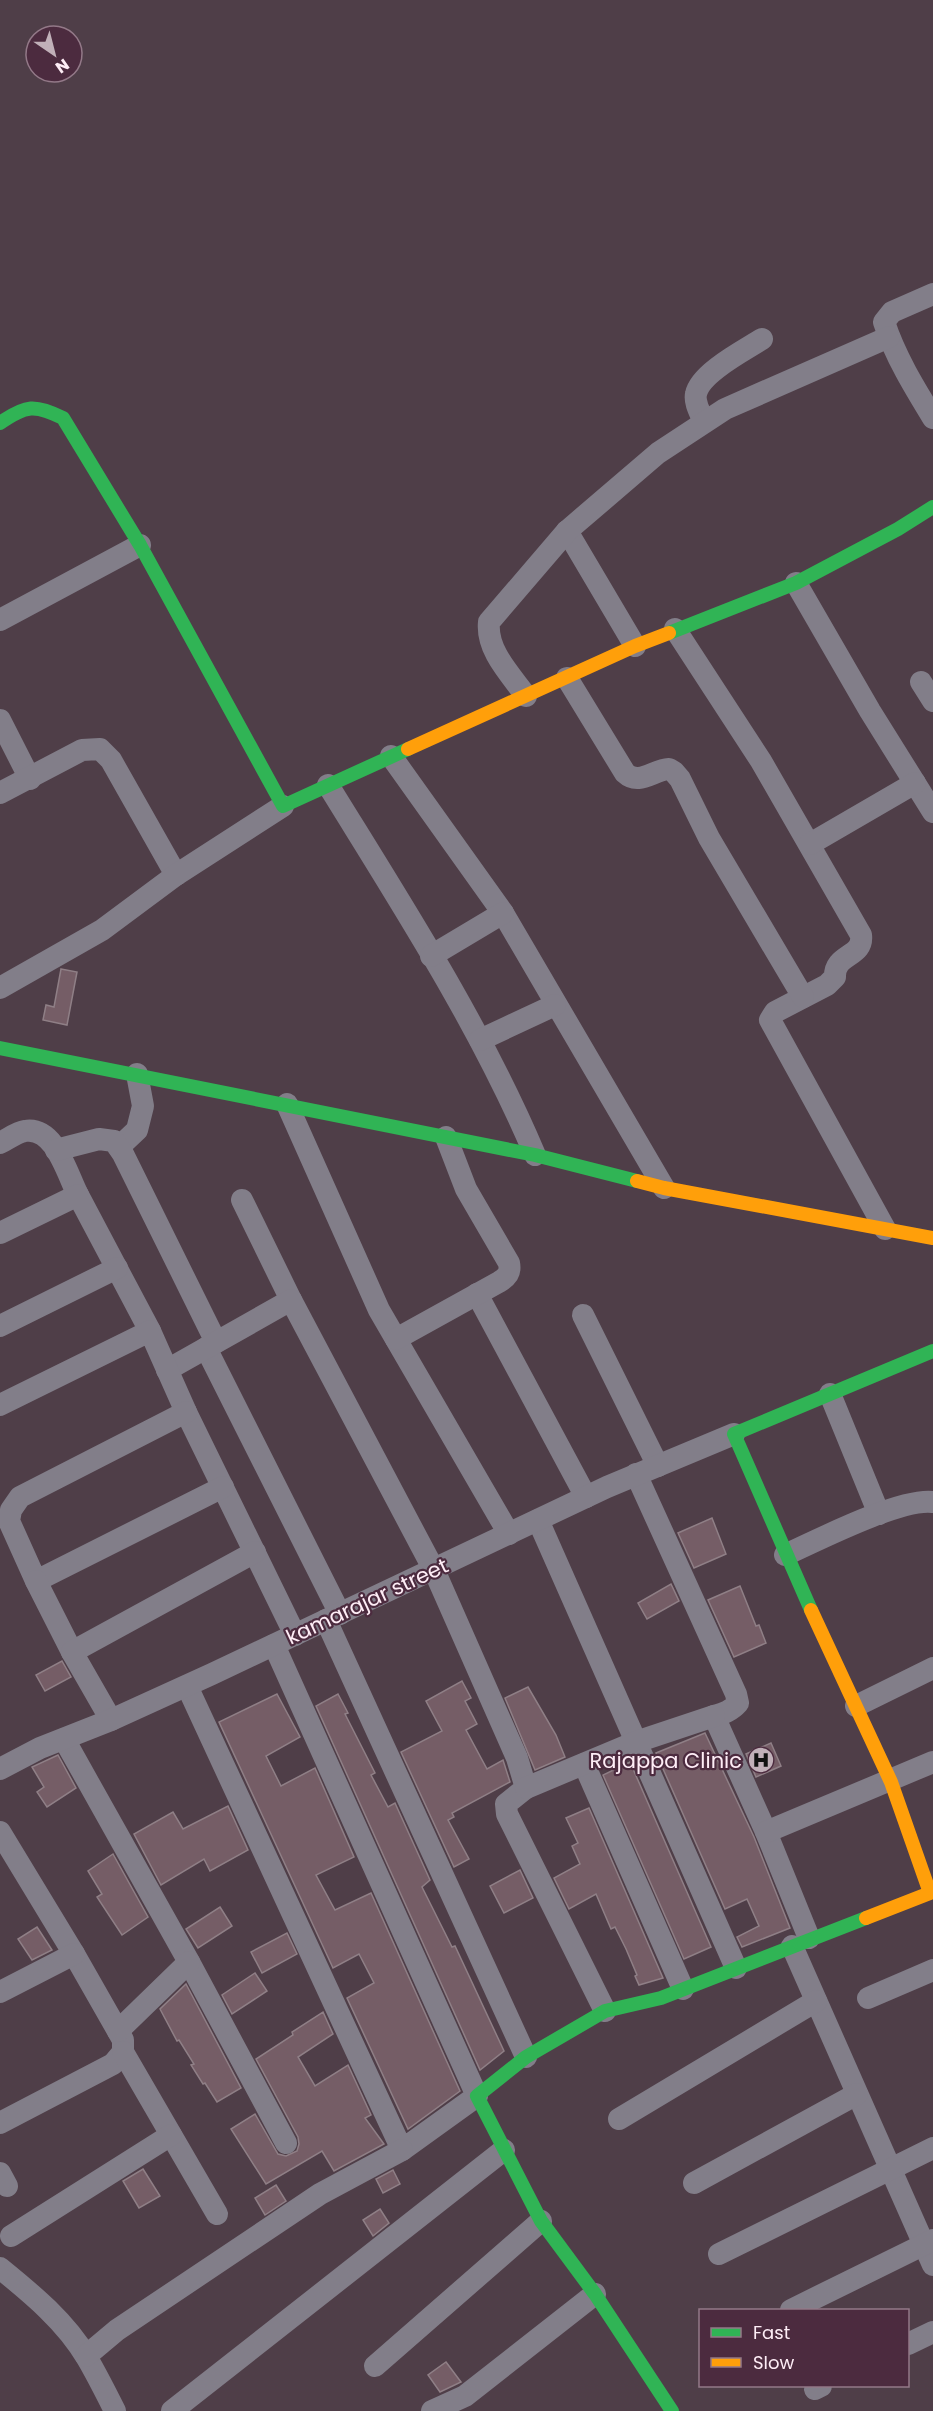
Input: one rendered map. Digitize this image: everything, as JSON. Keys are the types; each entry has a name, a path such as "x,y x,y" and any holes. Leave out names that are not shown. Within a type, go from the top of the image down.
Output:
{"street":[{"path":"933,294 892,312 884,322 889,337 923,380 933,418"},
{"path":"525,696 492,647 488,635 489,622 567,531 658,453 704,422 725,410 889,337"},
{"path":"704,422 697,405 696,394 702,383 713,371 762,339"},
{"path":"0,423 23,407 45,408 63,418 140,545 283,806"},
{"path":"0,988 102,930 176,875 283,806 634,646 796,583 898,529 933,507"},
{"path":"567,531 634,646"},
{"path":"0,620 140,545"},
{"path":"796,583 870,711 933,812"},
{"path":"675,629 761,761 861,936 862,943 858,949 839,962 835,969 835,977 775,1012 770,1020 885,1229"},
{"path":"567,678 625,773 632,779 638,779 669,769 680,779 709,838 803,997"},
{"path":"0,720 30,779"},
{"path":"0,793 82,750 100,749 111,760 176,875"},
{"path":"391,756 503,913 664,1188"},
{"path":"810,844 915,783"},
{"path":"328,785 480,1040 514,1105 535,1155"},
{"path":"431,956 503,913"},
{"path":"480,1040 555,1005"},
{"path":"2,1050 137,1074 535,1155 664,1188 933,1238"},
{"path":"119,1147 137,1130 143,1106 137,1074"},
{"path":"287,1104 379,1310 509,1534"},
{"path":"0,1143 24,1131 39,1131 51,1140 150,1330 166,1370 295,1635"},
{"path":"396,1339 506,1277 510,1269 466,1189 446,1137"},
{"path":"56,1150 99,1139 114,1141 119,1147 333,1617 526,2057"},
{"path":"0,1233 78,1195"},
{"path":"242,1200 291,1300 434,1570 517,1758 526,1788"},
{"path":"0,1326 117,1268"},
{"path":"477,1294 586,1497"},
{"path":"166,1370 291,1300"},
{"path":"584,1315 658,1466"},
{"path":"0,1405 150,1330"},
{"path":"86,2356 117,2330 320,2194 402,2150 477,2096 526,2057 605,2011 661,1998 800,1942 932,1894 891,1782 785,1555 734,1434 933,1351"},
{"path":"830,1394 879,1514"},
{"path":"111,1720 72,1652 9,1521 12,1510 20,1497 186,1412"},
{"name":"kamarajar street","path":"0,1769 40,1748 187,1686 636,1474 734,1434"},
{"path":"605,2011 507,1814 506,1804 526,1788 636,1742 727,1713 738,1703 736,1694 636,1474"},
{"path":"36,1581 223,1487"},
{"path":"785,1555 879,1514 925,1501 933,1502"},
{"path":"538,1520 736,1968"},
{"path":"72,1652 255,1552"},
{"path":"274,1645 477,2096 504,2150 541,2221 595,2294 672,2411"},
{"path":"856,1706 933,1668"},
{"path":"187,1686 402,2150"},
{"path":"714,1716 766,1832 816,2001 890,2169 928,2242 933,2265"},
{"path":"64,1739 189,1962 286,2143"},
{"path":"766,1832 891,1782 933,1762"},
{"path":"584,1764 683,1989"},
{"path":"0,1832 74,1954 171,2135 217,2214"},
{"path":"0,1992 74,1954"},
{"path":"0,2123 113,2064 121,2042 189,1962"},
{"path":"868,1998 933,1970"},
{"path":"619,2119 816,2001"},
{"path":"694,2183 857,2094"},
{"path":"11,2236 171,2135"},
{"path":"719,2253 933,2148"},
{"path":"172,2411 504,2150"},
{"path":"375,2366 541,2221"},
{"path":"793,2309 928,2242"},
{"path":"0,2268 39,2300 86,2356 115,2411"},
{"path":"432,2411 465,2396 595,2294"},
{"path":"909,2344 933,2332"}],"building":[{"path":"61,969 77,972 67,1025 43,1020 46,1005 54,1007"},
{"path":"712,1518 726,1554 694,1568 678,1533"},
{"path":"671,1584 679,1601 647,1619 638,1603"},
{"path":"740,1586 756,1626 759,1625 766,1643 734,1657 708,1600"},
{"path":"62,1661 71,1677 45,1691 36,1675"},
{"path":"462,1681 471,1698 465,1701 477,1724 466,1730 487,1769 503,1760 510,1782 452,1813 454,1817 448,1820 469,1859 454,1867 401,1752 442,1731 426,1701"},
{"path":"528,1687 556,1735 565,1757 535,1770 505,1698"},
{"path":"277,1694 300,1737 266,1756 281,1786 315,1768 354,1857 316,1875 335,1910 371,1893 460,2091 408,2129 347,1998 374,1983 359,1954 333,1968 219,1722"},
{"path":"338,1694 348,1713 345,1714 375,1773 371,1775 388,1807 395,1803 430,1880 422,1887 452,1947 455,1946 504,2051 480,2070 316,1706"},
{"path":"705,1733 754,1837 790,1928 742,1947 737,1937 759,1926 747,1899 725,1909 656,1753"},
{"path":"771,1743 781,1766 756,1777 746,1754"},
{"path":"58,1755 76,1788 47,1807 37,1792 44,1787 32,1767"},
{"path":"630,1762 711,1947 684,1959 603,1775"},
{"path":"228,1806 248,1850 210,1871 204,1859 161,1885 134,1834 173,1812 183,1829"},
{"path":"589,1808 663,1978 639,1985 626,1949 615,1927 611,1929 596,1894 569,1909 554,1878 580,1864 572,1846 578,1843 566,1818"},
{"path":"113,1854 148,1917 122,1935 97,1897 102,1894 88,1871"},
{"path":"520,1870 533,1898 504,1913 490,1886"},
{"path":"220,1907 232,1926 198,1948 186,1929"},
{"path":"37,1927 52,1950 32,1960 18,1939"},
{"path":"287,1933 297,1954 262,1973 251,1952"},
{"path":"255,1973 267,1991 232,2014 222,1995"},
{"path":"186,1984 241,2088 217,2102 191,2065 194,2064 179,2040 177,2041 160,2009"},
{"path":"323,2012 333,2034 298,2057 315,2086 348,2065 371,2115 365,2118 384,2144 334,2171 322,2151 266,2184 231,2129 255,2114 278,2154 286,2156 297,2151 298,2137 256,2059"},
{"path":"143,2169 160,2196 139,2208 123,2181"},
{"path":"393,2170 400,2184 383,2193 376,2179"},
{"path":"276,2185 286,2201 265,2215 255,2198"},
{"path":"380,2209 389,2223 373,2236 363,2220"},
{"path":"446,2362 461,2382 440,2392 428,2375"}],"traffic: fast":[{"path":"0,423 31,408 45,410 63,418 140,545 283,806 408,749"},
{"path":"669,633 796,583 898,529 933,507"},
{"path":"0,1048 535,1155 637,1181"},
{"path":"811,1610 734,1434 933,1351"},
{"path":"672,2411 595,2294 541,2221 477,2096 526,2057 605,2011 661,1998 866,1918"}],"traffic: slow":[{"path":"408,749 635,646 669,633"},
{"path":"637,1181 933,1238"},
{"path":"811,1610 891,1782 930,1893 866,1918"}],"place":[{"name":"Rajappa Clinic","path":"761,1760"}]}
